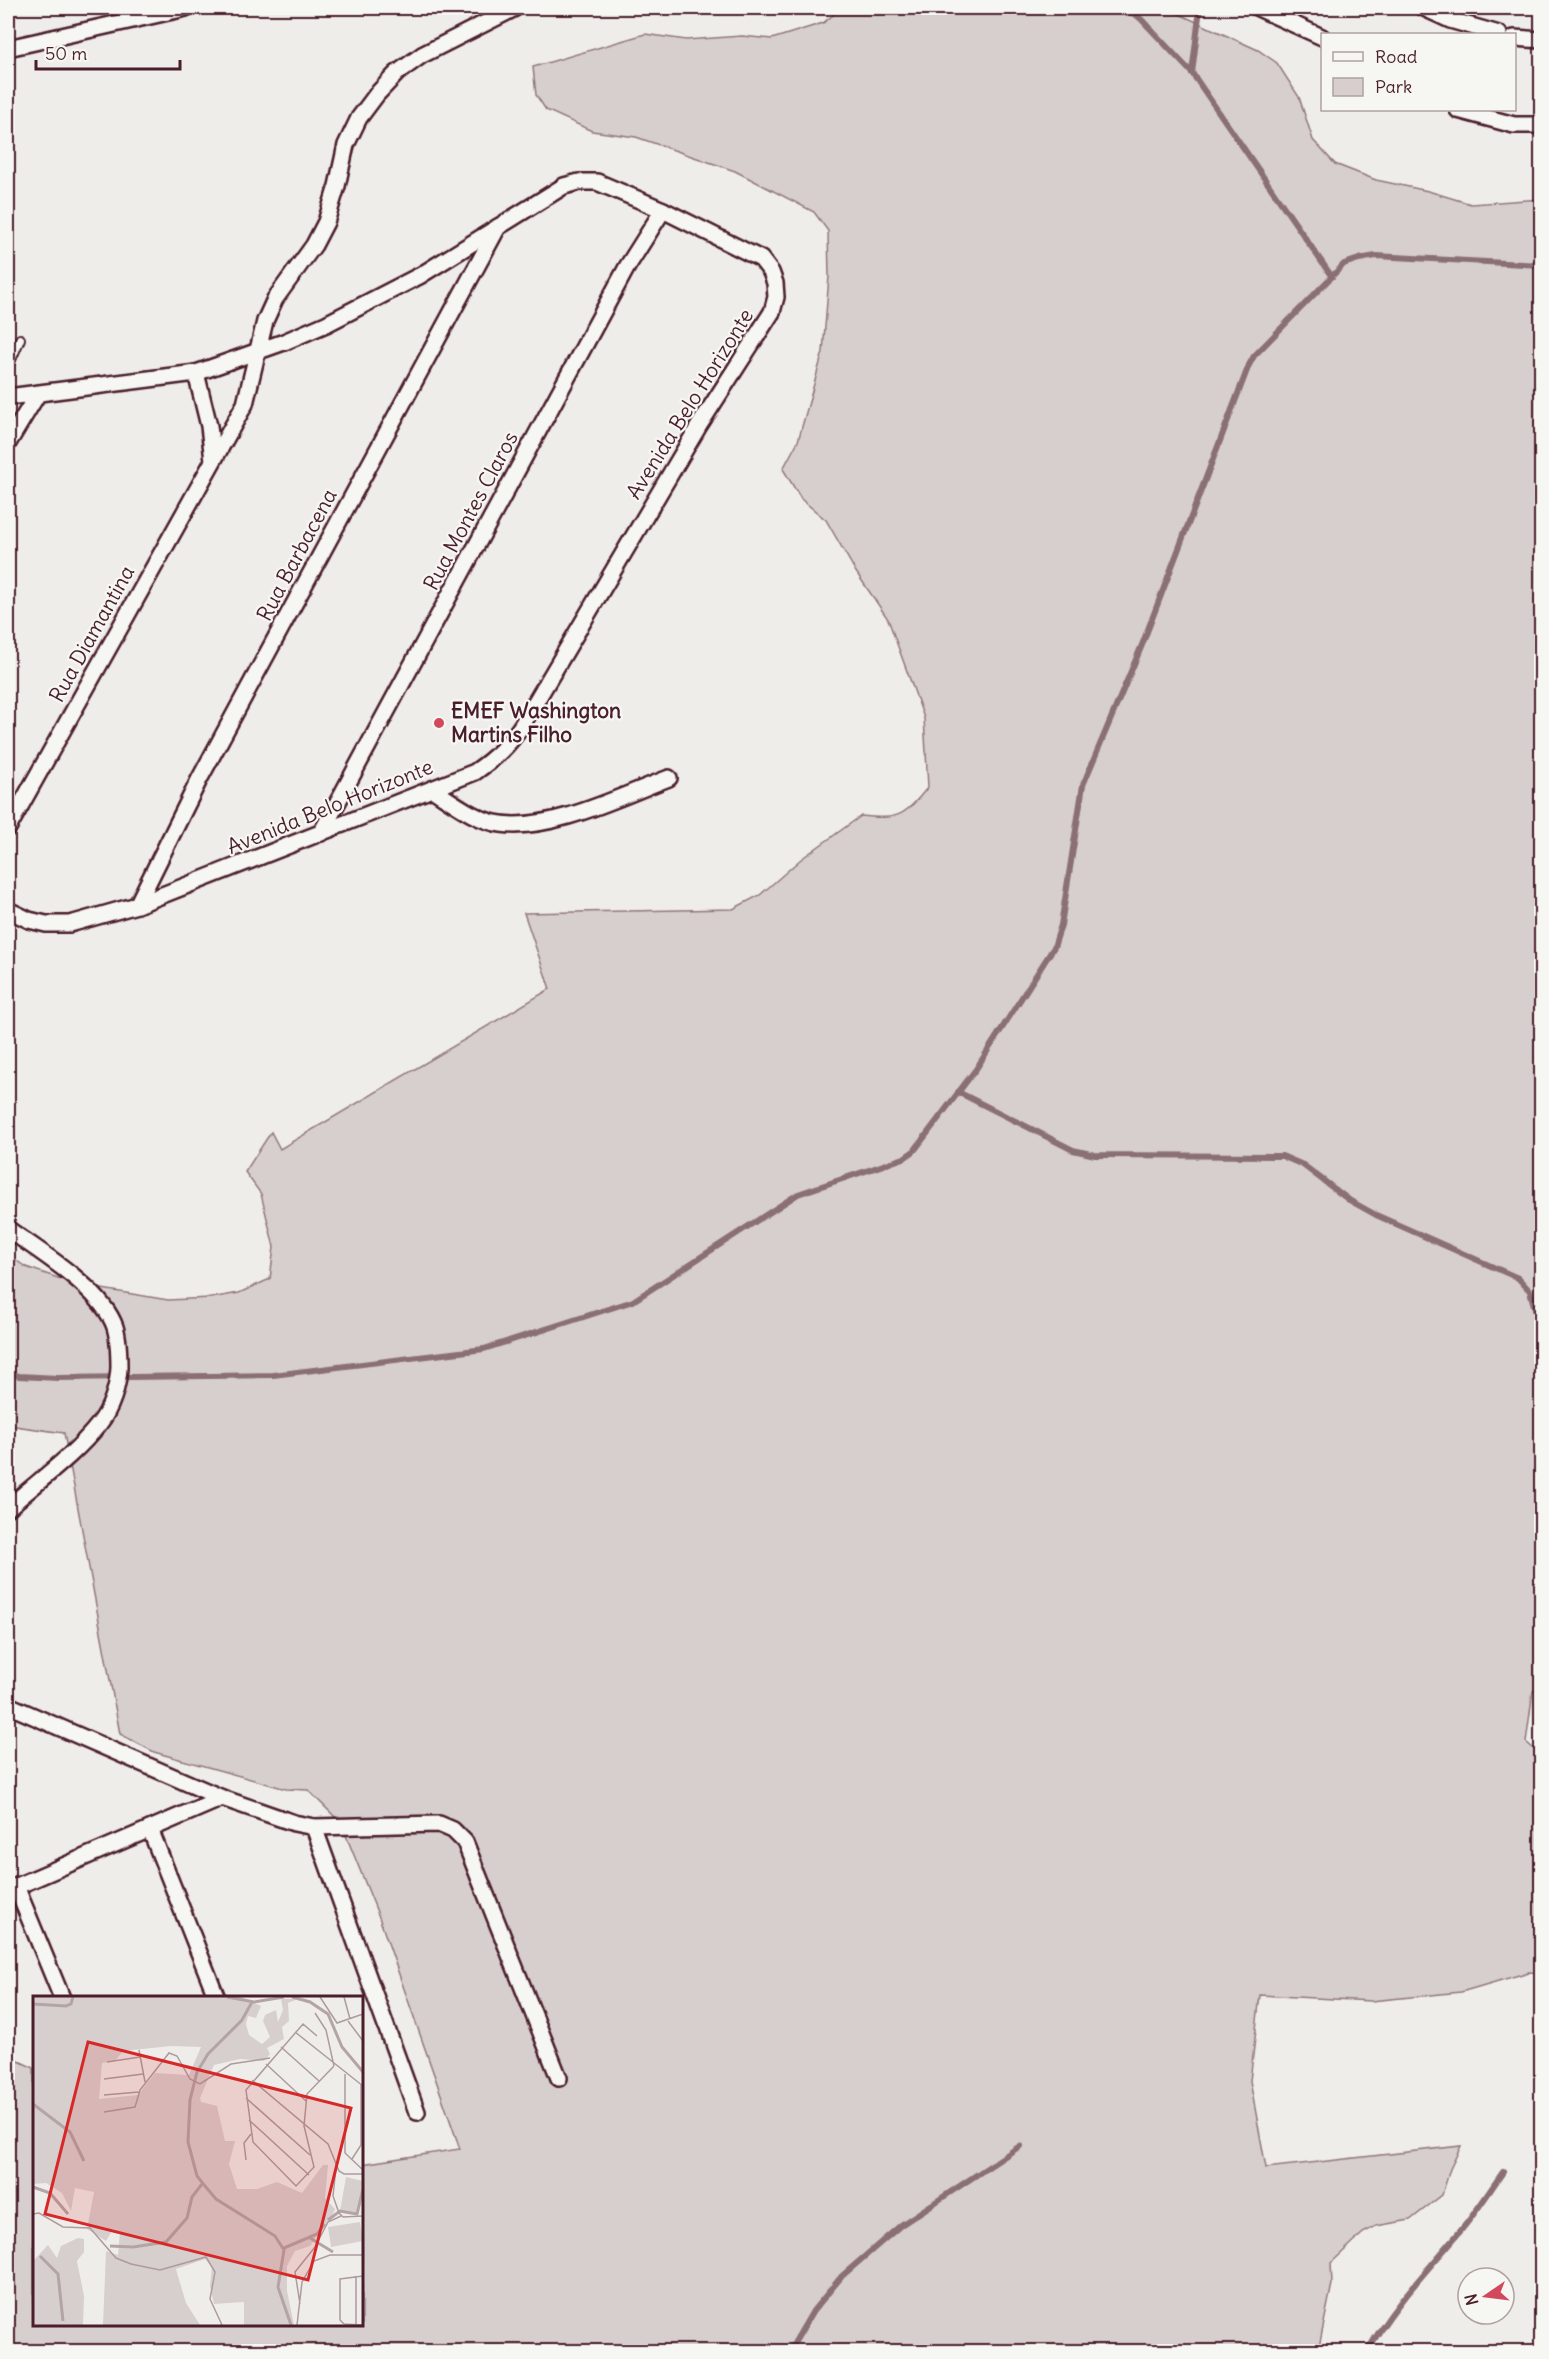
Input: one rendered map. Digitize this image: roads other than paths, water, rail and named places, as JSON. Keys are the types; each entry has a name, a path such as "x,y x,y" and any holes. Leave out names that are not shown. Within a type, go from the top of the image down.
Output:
{"street":[{"path":"8,48 186,8"},
{"name":"Rua Diamantina","path":"8,828 245,404 265,321 276,299 314,245 326,222 346,145 359,118 398,73 422,54 515,8"},
{"path":"1258,8 1321,36"},
{"path":"1424,8 1450,20 1496,33"},
{"path":"1516,38 1542,40"},
{"path":"1462,111 1514,125 1542,125"},
{"name":"Avenida Belo Horizonte","path":"8,397 196,373 256,352 326,324 421,274 564,186 579,182 597,182 663,210 761,258 771,272 775,283 776,297 772,312 700,424 510,743 495,759 475,772 137,904 70,924 46,924 29,920 8,910"},
{"name":"Rua Montes Claros","path":"321,833 627,267 663,210"},
{"name":"Rua Barbacena","path":"137,904 200,778 498,227"},
{"path":"196,373 209,426 213,460"},
{"path":"8,443 37,395"},
{"path":"432,789 474,815 500,824 527,825 557,820 669,778"},
{"path":"8,1229 70,1273 103,1306 115,1327 119,1351 114,1397 101,1422 87,1439 8,1508"},
{"path":"8,1705 222,1798 294,1823 314,1827 440,1824 453,1830 465,1842 559,2078"},
{"path":"61,1996 12,1888 222,1798"},
{"path":"314,1827 417,2112"},
{"path":"150,1829 216,1996"}],"lane":[{"path":"8,367 20,339"}],"waterway":[{"path":"1114,8 1135,14 1192,73 1332,277"},
{"path":"1192,73 1200,8"},
{"path":"8,1373 19,1376 58,1378 273,1375 484,1349 633,1301 798,1194 904,1158 914,1151 976,1069 1054,947 1061,925 1083,785 1142,645 1254,356 1344,264 1359,259 1376,256 1542,265"},
{"path":"958,1092 1073,1150 1095,1155 1282,1156 1303,1165 1349,1200 1376,1215 1518,1278 1530,1291 1542,1335"},
{"path":"789,2352 813,2311 842,2276 901,2225 1020,2146"},
{"path":"1367,2352 1398,2306 1469,2220 1503,2172"}],"place":[{"name":"EMEF Washington Martins Filho","path":"439,723"}]}
